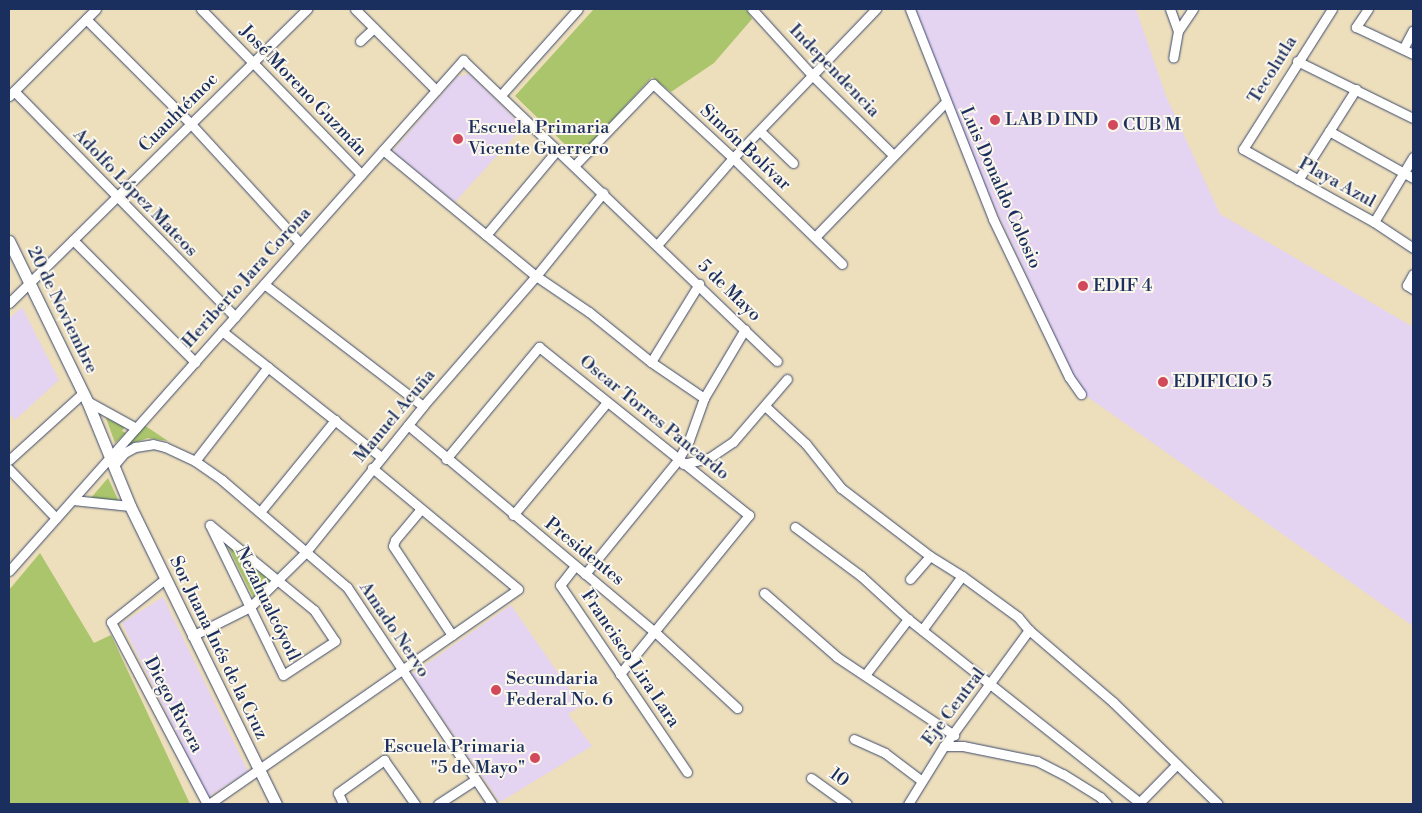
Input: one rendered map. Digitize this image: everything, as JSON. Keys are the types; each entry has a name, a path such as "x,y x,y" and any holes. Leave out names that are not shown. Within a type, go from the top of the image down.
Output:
{"main road":[{"name":"20 de Noviembre","path":"9,241 85,397 112,461"},
{"name":"Sor Juana Inés de la Cruz","path":"112,461 130,506 192,636 276,804"}],"street":[{"path":"11,93 96,9"},
{"name":"José Moreno Guzmán","path":"201,9 361,174"},
{"name":"Cuauhtémoc","path":"9,303 307,9"},
{"path":"356,9 436,90"},
{"path":"501,95 578,9"},
{"name":"Independencia","path":"752,9 812,76 893,155"},
{"path":"658,245 734,158 876,9"},
{"name":"Luis Donaldo Colosio","path":"910,9 945,103 993,219 1069,376 1081,394"},
{"path":"1170,9 1178,31"},
{"path":"1173,58 1178,31 1193,9"},
{"name":"Tecolutla","path":"1243,149 1297,60 1332,9"},
{"path":"1368,9 1356,27 1413,54"},
{"path":"86,18 191,124 300,243"},
{"path":"360,41 374,28"},
{"path":"1403,49 1413,30"},
{"name":"5 de Mayo","path":"462,60 699,284 777,361"},
{"name":"Heriberto Jara Corona","path":"9,571 56,518 112,461 136,428 462,60"},
{"path":"1297,60 1413,118"},
{"name":"Simón Bolívar","path":"574,166 653,84 734,158 842,264"},
{"path":"1298,180 1356,89"},
{"name":"Adolfo López Mateos","path":"11,93 234,317"},
{"path":"815,237 945,103"},
{"path":"760,130 793,163"},
{"path":"1329,131 1413,178"},
{"name":"Playa Azul","path":"1243,149 1374,222 1413,248"},
{"path":"383,150 536,276 590,312 651,362 704,398"},
{"path":"486,235 557,150"},
{"path":"1374,222 1413,157"},
{"name":"Manuel Acuña","path":"192,636 250,607 306,552 423,406 536,276 603,193"},
{"path":"73,240 195,362"},
{"path":"1410,287 1413,274"},
{"path":"264,284 423,406"},
{"path":"651,362 699,284"},
{"path":"585,574 680,462 704,398 745,329"},
{"path":"222,331 381,457"},
{"name":"Oscar Torres Pancardo","path":"446,459 538,347 680,462 749,515 655,632"},
{"path":"195,461 268,367"},
{"path":"680,462 709,458 733,442 787,379"},
{"name":"20 de Noviembre","path":"9,460 85,397 136,428"},
{"path":"513,515 607,402"},
{"path":"765,406 806,444 842,488 930,556 962,576 1018,617 1029,630 1113,702 1218,804"},
{"path":"260,512 335,420"},
{"name":"Presidentes","path":"408,425 446,459 655,632 737,708"},
{"name":"Amado Nervo","path":"112,461 135,447 153,444 165,447 195,461 260,512 347,587 492,804"},
{"path":"208,804 402,672 518,589 372,468"},
{"path":"9,469 56,518"},
{"path":"73,500 130,506"},
{"path":"422,509 395,540 393,546 452,635"},
{"name":"Nezahualcóyotl","path":"210,525 278,581 314,610 335,641 283,675 210,525"},
{"path":"795,527 861,576 908,620 1140,803 1177,764"},
{"path":"910,579 930,556"},
{"name":"Francisco Lira Lara","path":"574,566 560,586 687,772"},
{"path":"922,630 962,576"},
{"name":"Diego Rivera","path":"165,579 111,622 208,804"},
{"path":"764,593 837,657 954,734"},
{"path":"865,675 908,620"},
{"name":"Eje Central","path":"908,804 944,746 1029,630"},
{"path":"620,674 655,632"},
{"path":"854,739 885,753 922,781"},
{"path":"944,746 963,746 1037,761 1063,774 1100,797 1107,804"},
{"path":"343,804 338,793 384,760 415,804"},
{"name":"10","path":"811,778 847,804"},
{"path":"438,804 475,780"}],"shaded area":[{"path":"912,9 1136,9 1166,96 1220,214 1413,327 1413,626 1082,393 982,180"},
{"name":"Escuela Primaria Vicente Guerrero","path":"469,74 523,127 455,202 393,151 457,77"},
{"path":"22,307 59,380 15,420 9,413 9,319"},
{"path":"163,597 248,771 208,797 122,623"},
{"name":"Secundaria Federal No. 6","path":"511,605 581,706 568,714 592,746 500,802 412,674"}],"green space":[{"path":"594,9 746,9 752,19 714,63 671,92 652,77 578,157 515,96"},
{"path":"106,418 125,427 122,431 126,433 115,443"},
{"path":"144,425 168,441 148,438 127,445"},
{"path":"108,478 119,502 90,499"},
{"path":"227,545 272,581 254,599"},
{"path":"40,553 94,643 111,635 190,804 9,804 9,590"}],"place":[{"name":"LAB D IND","path":"995,120"},
{"name":"CUB M","path":"1113,125"},
{"name":"Escuela Primaria Vicente Guerrero","path":"458,139"},
{"name":"EDIF 4","path":"1083,286"},
{"name":"EDIFICIO 5","path":"1163,382"},
{"name":"Secundaria Federal No. 6","path":"496,690"},
{"name":"Escuela Primaria \"5 de Mayo\"","path":"535,758"}]}
